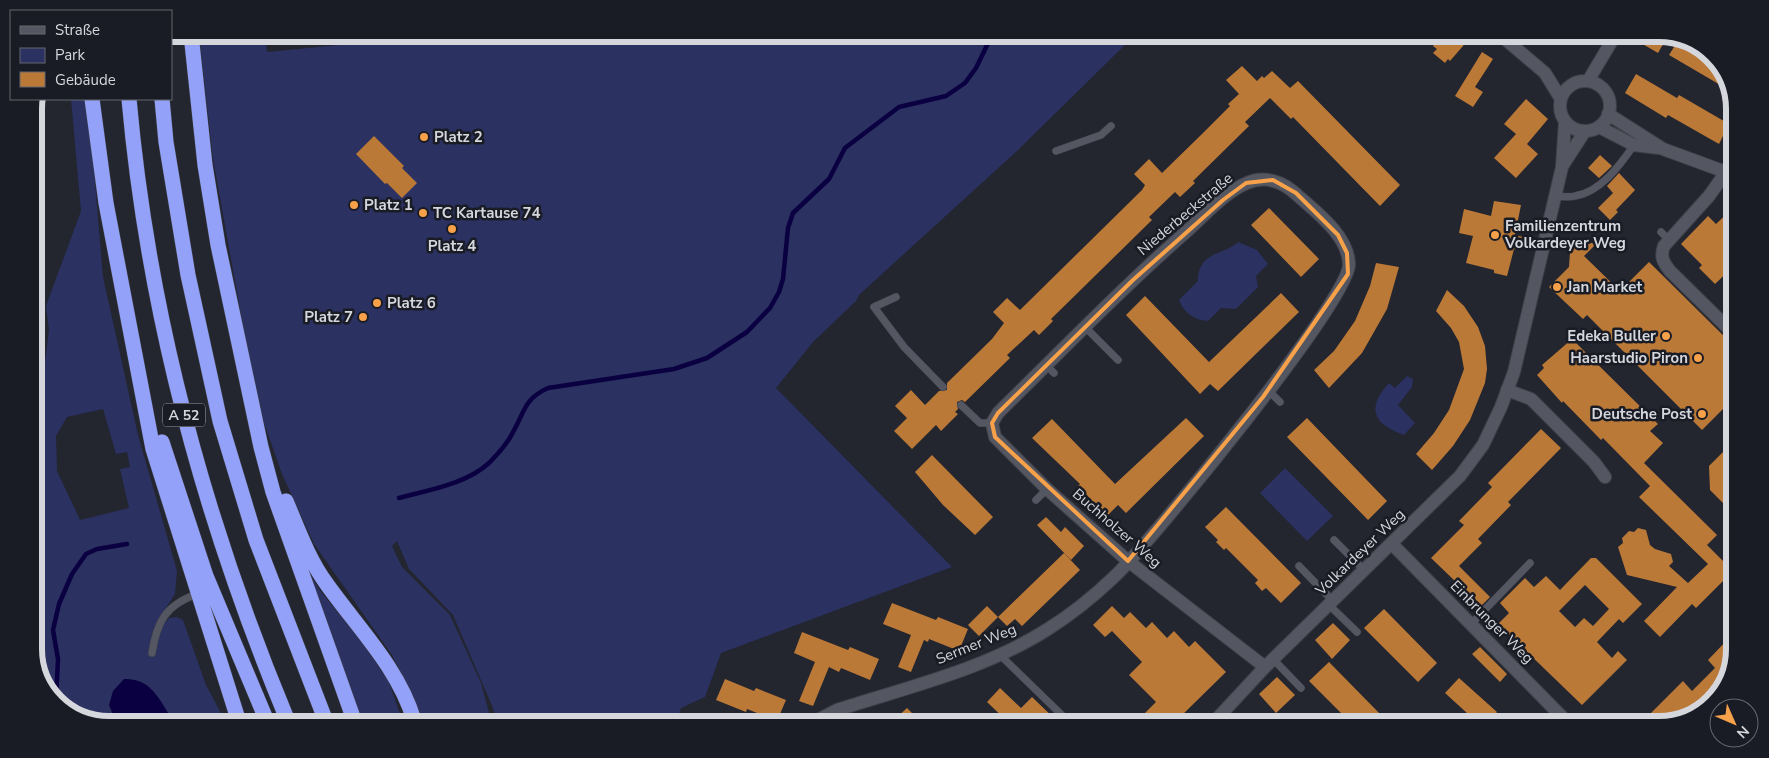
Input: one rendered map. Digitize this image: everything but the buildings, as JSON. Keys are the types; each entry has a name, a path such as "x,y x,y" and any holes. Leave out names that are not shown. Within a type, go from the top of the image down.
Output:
{"highway":[{"path":"192,42 205,165 218,245 258,435 273,492 353,716"},
{"path":"92,100 106,203 124,306 153,449 197,594 237,716"},
{"name":"A 52","path":"128,100 133,152 153,279 190,438 224,552 263,662 286,716"},
{"name":"A 52","path":"162,100 166,142 188,275 220,421 256,540 323,716"},
{"path":"140,379 206,576 265,716"},
{"path":"258,435 300,535 317,569 396,678 412,716"}],"street":[{"path":"1509,42 1544,73 1561,99 1566,90 1573,84 1588,81 1598,85 1605,92 1610,102 1608,114 1599,126 1586,131 1574,129 1565,122"},
{"path":"1588,81 1612,42"},
{"path":"1605,92 1602,68 1606,53"},
{"path":"1544,73 1573,84"},
{"name":"Volkardeyer Weg","path":"1220,716 1269,663 1460,476 1483,445 1508,390 1514,372 1562,167 1565,122 1560,113 1561,99"},
{"path":"1608,114 1663,149"},
{"path":"1599,126 1634,145 1663,149 1726,172"},
{"name":"Volkardeyer Weg","path":"1562,167 1586,131"},
{"path":"1726,178 1710,196 1665,236 1659,265 1726,327"},
{"name":"Niederbeckstraße","path":"992,423 998,413 1050,369 1085,327 1155,260 1235,190 1256,180 1279,182 1296,194 1338,235 1344,243 1349,264 1348,274 1336,295 1268,390 1224,447 1128,561"},
{"path":"1508,390 1531,399 1594,462 1605,477"},
{"name":"Buchholzer Weg","path":"992,423 995,437 1047,489 1128,561 1269,663"},
{"name":"Einbrunger Weg","path":"1392,544 1561,716"},
{"name":"Sermer Weg","path":"826,716 837,710 1000,655 1031,640 1070,614 1115,576 1128,561"}],"lane":[{"path":"1056,152 1101,135 1111,126"},
{"path":"1555,196 1574,196 1595,189 1622,163 1634,145"},
{"path":"896,297 874,307 904,347 943,387"},
{"path":"1085,327 1118,360"},
{"path":"1268,390 1280,402"},
{"path":"962,405 980,423 992,423"},
{"path":"1036,500 1047,489"},
{"path":"1334,540 1365,571"},
{"path":"1471,624 1530,563"},
{"path":"1299,566 1357,632"},
{"path":"152,653 156,630 170,609 178,601 197,594"},
{"path":"1000,655 1063,716"},
{"path":"1269,663 1301,688"}],"highlighted area":[{"path":"1273,180 1296,193 1338,235 1347,253 1348,274 1263,397 1128,561 995,437 992,423 998,413 1133,280 1223,200 1246,183"}],"green space":[{"path":"200,42 266,42 267,52 349,44 351,42 1128,42 1018,150 859,295 856,301 813,342 776,388 952,567 721,653 705,697 681,708 678,716 495,716 453,615 409,569 397,541 392,546 402,567 450,615 481,683 490,716 422,716 392,655 314,544 282,474 264,423 244,331 213,159"},
{"path":"71,100 88,100 103,277 138,435 177,571 175,594 162,614 161,628 169,618 177,617 183,620 206,685 222,716 170,716 146,684 109,705 114,716 97,714 84,710 65,699 49,678 43,653 43,378 49,330 46,306 81,211","holes":["103,409 116,454 127,452 130,467 120,469 129,508 80,520 57,471 56,436 67,417"]},
{"path":"1238,242 1257,250 1268,264 1256,276 1258,287 1236,309 1221,308 1208,321 1190,315 1179,300 1198,281 1202,264 1213,255"},
{"path":"1407,376 1413,379 1412,387 1398,405 1415,423 1404,435 1385,426 1376,414 1375,408 1377,400 1389,383 1395,388"},
{"path":"1285,468 1333,516 1307,541 1260,493"},
{"path":"304,564 319,589 363,644 389,682 401,716 359,716"}],"shaded area":[{"path":"124,679 141,682 153,691 170,716 114,716 109,705 113,691"}],"waterway":[{"path":"399,498 447,485 480,470 506,444 530,401 548,388 674,369 707,358 747,332 770,308 779,292 783,279 788,228 793,213 829,179 845,148 899,107 946,96 965,83 976,68 989,42"},
{"path":"57,690 58,659 53,630 59,604 72,574 86,554 97,549 127,544"}],"place":[{"name":"Platz 2","path":"424,137"},
{"name":"Platz 1","path":"354,205"},
{"name":"TC Kartause 74","path":"423,213"},
{"name":"Platz 4","path":"452,229"},
{"name":"Familienzentrum Volkardeyer Weg","path":"1495,235"},
{"name":"Jan Market","path":"1557,287"},
{"name":"Platz 6","path":"377,303"},
{"name":"Platz 7","path":"363,317"},
{"name":"Edeka Buller","path":"1666,336"},
{"name":"Haarstudio Piron","path":"1698,358"},
{"name":"Deutsche Post","path":"1702,414"}]}
